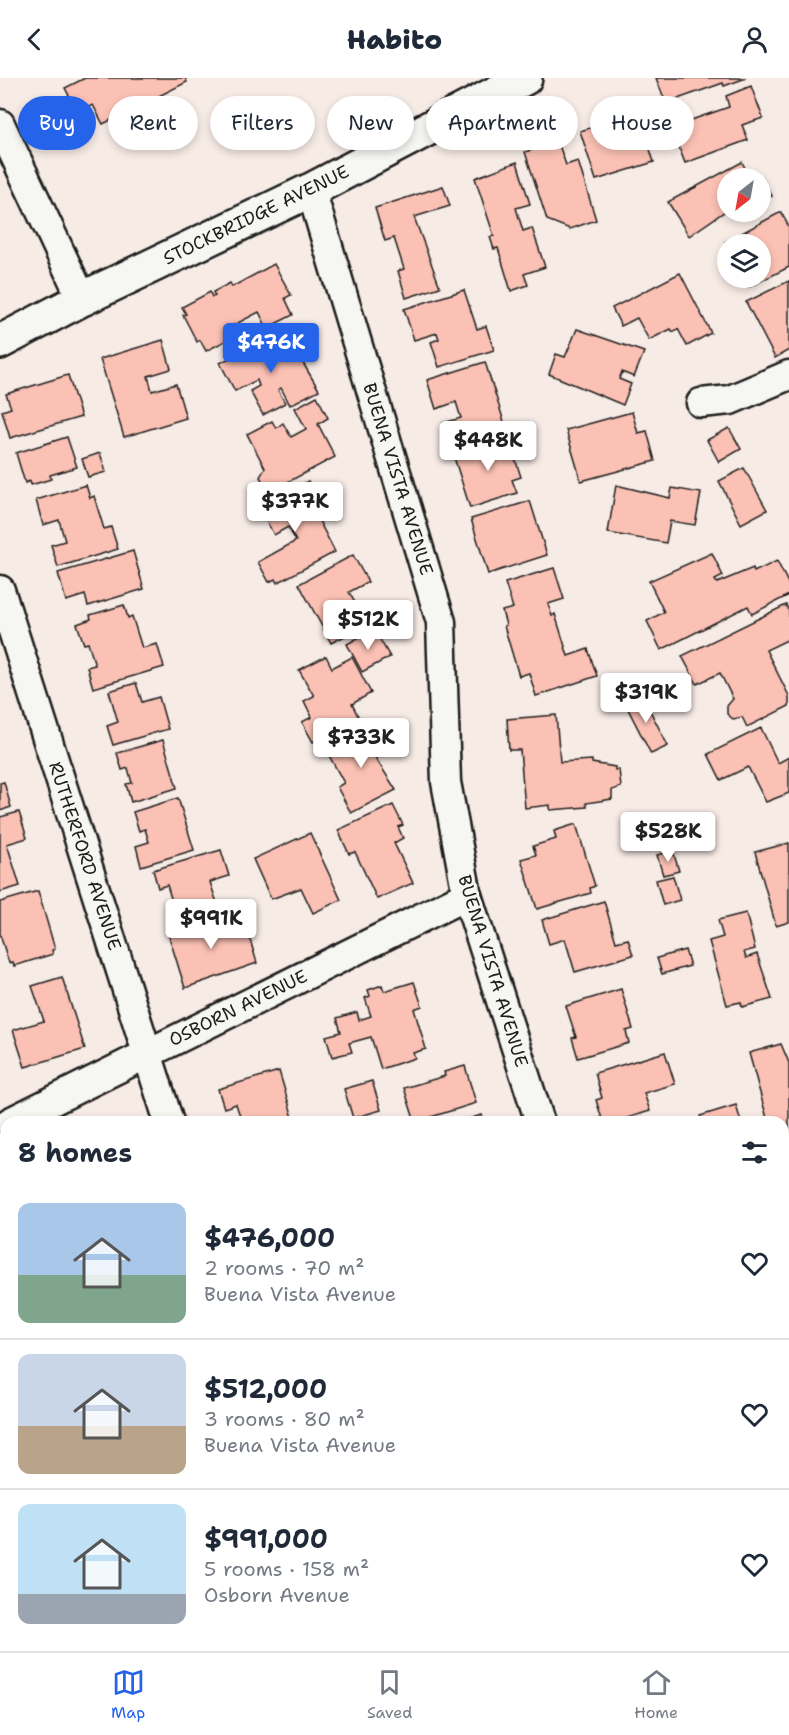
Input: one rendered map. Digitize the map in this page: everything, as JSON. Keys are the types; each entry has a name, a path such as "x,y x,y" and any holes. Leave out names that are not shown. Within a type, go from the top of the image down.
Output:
{"street":[{"name":"STOCKBRIDGE AVENUE","path":"0,342 82,299 311,190 525,78"},
{"path":"0,124 82,299"},
{"name":"BUENA VISTA AVENUE","path":"311,190 441,622 446,782 467,896 538,1116"},
{"path":"701,403 730,400 789,375"},
{"name":"RUTHERFORD AVENUE","path":"0,590 167,1116"},
{"name":"OSBORN AVENUE","path":"22,1116 467,896"}],"building":[{"path":"85,78 185,78 187,82 159,96 108,96 108,122 103,124 96,111 96,96 69,96 65,88"},
{"path":"656,78 746,78 724,86 723,83 686,96 663,96"},
{"path":"751,86 763,118 742,125 748,140 685,163 680,150 694,150 694,119 729,107 726,96"},
{"path":"590,128 590,150 650,150 654,162 596,180 580,131"},
{"path":"561,150 566,165 578,161 596,220 570,229 547,220 525,152"},
{"path":"517,162 530,204 516,208 523,231 532,228 545,267 524,274 528,285 511,291 498,248 494,249 490,237 494,236 475,178"},
{"path":"742,162 745,168 731,168"},
{"path":"717,176 717,217 689,236 668,202"},
{"path":"443,186 450,206 414,217 440,287 406,298 398,271 404,269 394,238 385,241 375,208"},
{"path":"781,212 789,227 789,267 771,276 771,234 740,234 762,222 771,222 771,217"},
{"path":"274,264 291,295 285,298 293,315 267,328 259,312 226,329 231,338 206,351 200,340 197,342 183,315 186,314 182,307 210,292 212,297 215,296 213,292 230,283 232,287"},
{"path":"680,273 711,333 687,346 678,329 673,332 671,329 649,340 637,318 621,326 612,308"},
{"path":"789,281 789,350 775,358 746,302"},
{"path":"464,290 477,329 486,326 494,350 439,367 431,342 439,339 437,333 414,340 404,309"},
{"path":"577,329 644,352 634,377 622,372 619,379 631,384 623,405 549,374 556,354 565,357"},
{"path":"275,334 281,346 290,341 319,390 290,405 281,388 278,390 285,403 263,415 250,391 259,386 257,380 235,391 220,363"},
{"path":"163,340 171,369 148,376 152,391 176,384 186,418 124,437 100,359"},
{"path":"485,362 506,428 450,446 443,423 461,418 456,402 436,409 427,380"},
{"path":"68,375 81,417 10,438 2,411 11,408 6,394"},
{"path":"317,396 328,418 318,424 335,457 273,490 266,487 260,477 265,468 247,434 272,421 276,428 283,423 291,437 306,429 295,408"},
{"path":"632,412 638,433 647,431 655,461 581,481 566,430"},
{"path":"729,428 741,449 719,462 707,440"},
{"path":"67,437 77,467 50,475 51,479 31,485 30,481 25,483 16,453"},
{"path":"508,437 521,477 512,480 517,493 470,508 453,454"},
{"path":"100,453 106,472 88,477 82,459"},
{"path":"744,468 767,510 741,524 719,481"},
{"path":"308,481 322,507 314,511 335,552 277,583 275,579 269,582 258,562 296,541 288,527 274,535 259,507"},
{"path":"86,485 90,498 94,496 104,529 111,527 118,549 58,567 51,545 65,541 59,520 43,525 36,500"},
{"path":"616,485 670,498 672,488 701,493 695,525 670,521 666,543 608,533"},
{"path":"530,501 547,555 488,574 471,519"},
{"path":"133,551 144,589 88,606 85,595 66,601 58,573"},
{"path":"712,553 723,576 715,580 717,583 753,568 754,572 777,561 789,585 789,595 752,614 748,606 661,650 647,621 664,612 649,581"},
{"path":"353,555 368,582 349,592 367,625 331,643 299,584"},
{"path":"554,568 564,599 548,604 552,616 555,614 568,656 588,649 597,676 536,696 529,673 519,676 504,626 506,625 502,611 513,608 505,583"},
{"path":"124,605 128,618 132,616 142,648 157,644 164,667 93,688 87,667 95,665 88,643 84,644 77,624 91,619 90,615"},
{"path":"786,605 789,611 789,639 766,650 789,696 789,706 747,727 742,717 733,719 727,714 727,706 733,699 720,673 697,684 682,656"},
{"path":"374,629 390,657 362,672 347,644"},
{"path":"326,656 332,668 352,657 371,693 352,704 359,718 313,742 302,722 312,717 304,701 314,696 299,670"},
{"path":"136,683 142,702 159,697 168,729 113,745 107,726 118,722 109,691"},
{"path":"642,695 668,746 651,754 625,703"},
{"path":"556,715 560,762 592,760 592,763 615,767 615,770 619,770 621,787 612,790 612,799 586,803 587,807 550,810 550,805 525,808 520,750 509,750 507,719"},
{"path":"377,723 388,742 371,751 396,790 351,813 337,787 344,783 326,750"},
{"path":"761,728 778,763 789,757 789,793 766,802 748,767 721,780 708,754"},
{"path":"163,740 177,788 131,802 126,784 132,783 128,768 122,770 117,753"},
{"path":"4,782 11,807 0,811 0,783"},
{"path":"178,798 194,850 141,866 136,846 149,842 145,829 139,831 133,812"},
{"path":"393,805 403,825 398,827 403,838 394,843 413,883 377,899 355,852 349,854 338,830"},
{"path":"19,812 27,838 7,844 20,886 0,892 0,817"},
{"path":"576,824 595,886 590,888 591,893 537,909 521,859 536,855 533,846 556,839 554,831"},
{"path":"310,833 341,900 313,913 301,888 271,899 253,859"},
{"path":"789,843 789,922 776,926 755,852"},
{"path":"221,850 229,876 210,882 218,906 177,918 167,885 158,888 153,870"},
{"path":"673,851 679,871 663,875 657,855"},
{"path":"673,876 680,900 663,905 656,880"},
{"path":"38,891 55,949 52,950 53,954 14,966 13,962 9,963 0,935 0,902"},
{"path":"604,901 616,942 628,939 633,955 575,972 565,939 549,944 542,920"},
{"path":"746,913 755,949 744,952 746,958 757,954 772,999 742,1007 741,1002 727,1005 709,941 723,937 718,920"},
{"path":"243,916 257,963 185,988 167,930 206,919 211,937 218,935 215,924"},
{"path":"685,950 690,966 662,974 657,958"},
{"path":"62,977 85,1049 25,1067 13,1030 44,1021 32,986"},
{"path":"414,982 422,1006 414,1009 426,1049 413,1053 415,1058 381,1069 371,1037 349,1043 352,1052 332,1057 326,1036 341,1032 337,1018 357,1012 359,1020 371,1016 365,998 370,996 368,990 382,985 384,991"},
{"path":"621,989 633,1029 626,1031 629,1043 578,1058 572,1038 576,1037 566,1006"},
{"path":"781,1044 789,1063 789,1116 766,1116 749,1053"},
{"path":"665,1052 675,1084 644,1093 650,1111 634,1116 601,1116 596,1100 602,1098 595,1073"},
{"path":"465,1066 476,1103 434,1116 413,1116 404,1088 445,1076 444,1072"},
{"path":"279,1071 292,1116 240,1116 236,1104 224,1108 218,1089"},
{"path":"372,1081 381,1110 352,1116 344,1089"},
{"path":"736,1105 739,1116 700,1116"}]}
